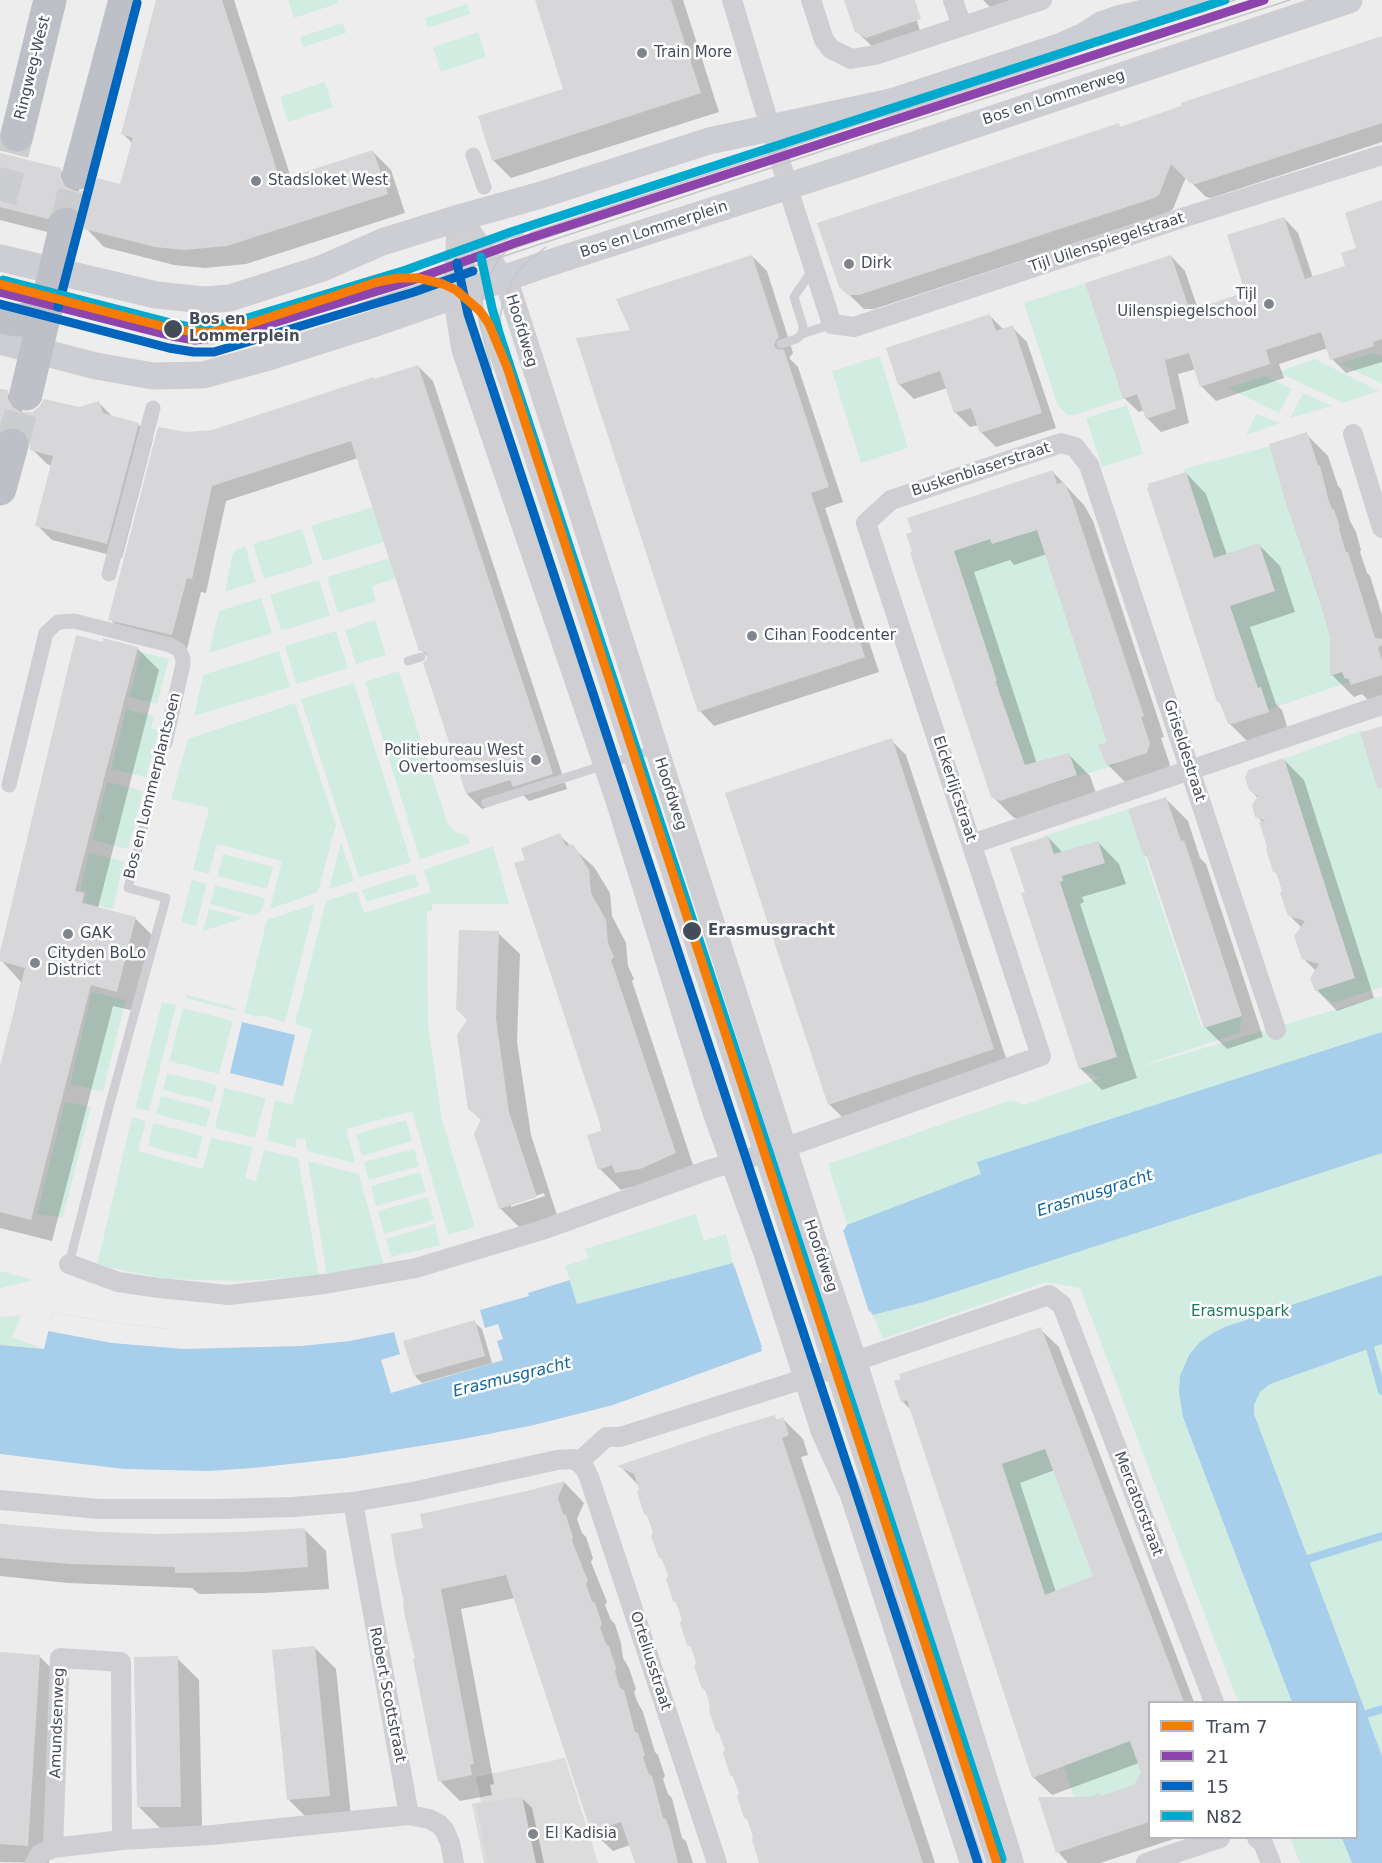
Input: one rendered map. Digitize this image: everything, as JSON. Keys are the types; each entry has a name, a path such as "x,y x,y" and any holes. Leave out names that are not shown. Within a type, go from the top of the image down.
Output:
{"highway":[{"name":"Ringweg-West","path":"16,135 50,0"},
{"path":"79,173 125,0"},
{"path":"26,394 66,224"},
{"path":"0,317 17,320 30,319 45,307"},
{"path":"0,489 12,445"}],"main road":[{"path":"0,258 156,295 189,299 230,298 323,268 382,242 541,195 709,141 891,102 1059,47 1084,36 1101,25 1118,19 1199,0"},
{"name":"Bos en Lommerweg","path":"788,186 1350,0"},
{"name":"Bos en Lommerplein","path":"0,341 96,366 153,376 203,375 269,357 465,294 543,265 788,186"}],"street":[{"path":"732,0 832,324"},
{"path":"811,0 824,40 831,49 851,60 1042,0"},
{"path":"953,0 962,26"},
{"path":"473,155 484,187"},
{"name":"Tijl Uilenspiegelstraat","path":"832,324 854,327 1182,218 1382,155"},
{"name":"Hoofdweg","path":"459,218 470,259 465,294 463,348 616,761 732,1163 777,1251 805,1378 824,1432 852,1496 972,1863"},
{"name":"Hoofdweg","path":"470,259 504,280 656,749 793,1145 814,1239 855,1361 1012,1863"},
{"path":"109,574 153,408"},
{"path":"1353,434 1382,528"},
{"name":"Buskenblaserstraat","path":"866,523 891,500 1062,443 1075,447 1092,472"},
{"name":"Griseldestraat","path":"1092,472 1276,1030"},
{"name":"Elckerlijcstraat","path":"793,1145 1041,1056 866,523"},
{"name":"Bos en Lommerplantsoen","path":"9,785 45,633 58,622 74,621 170,645 179,650 183,664 165,743"},
{"path":"972,844 1382,705"},
{"path":"69,1264 118,1282 229,1295 336,1282 416,1268 542,1230 732,1163 793,1145"},
{"name":"Mercatorstraat","path":"855,1361 1049,1295 1062,1305 1214,1701"},
{"path":"0,1500 111,1509 219,1509 353,1502 417,1491 564,1458 579,1462 606,1437 620,1437 855,1361"},
{"name":"Orteliusstraat","path":"579,1462 589,1477 717,1863"},
{"name":"Robert Scottstraat","path":"353,1502 409,1815"},
{"name":"Amundsenweg","path":"53,1848 60,1658 121,1662 122,1840"},
{"path":"35,1863 40,1854 53,1848 409,1815 429,1819 439,1824 450,1843 454,1863"},
{"path":"1146,1863 1218,1839"},
{"path":"1258,1839 1263,1843 1272,1863"}],"lane":[{"name":"Bos en Lommerweg","path":"779,157 1264,0"},
{"name":"Bos en Lommerplein","path":"0,292 45,307 172,336 213,340 234,336 410,281 779,157"},
{"path":"802,334 803,326 794,297 814,269"},
{"path":"781,344 832,324"},
{"path":"408,661 421,657"},
{"name":"Bos en Lommerplantsoen","path":"69,1264 166,898 128,888 165,743"},
{"path":"486,803 656,749"},
{"name":"Hoofdweg","path":"616,761 759,1156 777,1251 816,1329 991,1863"}],"shaded area":[{"name":"El Kadisia","path":"565,1758 598,1863 484,1863 472,1804 481,1802 476,1777"}],"green space":[{"path":"288,0 338,0 339,3 294,18"},
{"path":"467,4 470,14 428,28 425,18"},
{"path":"343,23 346,33 303,47 300,37"},
{"path":"478,32 486,57 441,72 433,47"},
{"path":"325,82 333,107 288,122 280,97"},
{"path":"1085,283 1123,399 1068,415 1058,406 1024,303"},
{"path":"1374,353 1382,356 1382,384 1340,363"},
{"path":"880,356 908,448 861,463 832,371"},
{"path":"1315,359 1379,391 1343,403 1278,372"},
{"path":"1265,376 1292,389 1279,413 1228,388"},
{"path":"1303,393 1332,406 1290,418"},
{"path":"1127,405 1143,454 1102,467 1086,418"},
{"path":"1256,414 1280,423 1246,435"},
{"path":"1270,446 1349,682 1261,712 1184,469"},
{"path":"1033,504 1116,765 1032,790 946,529"},
{"path":"373,507 384,542 323,561 311,526"},
{"path":"302,529 313,564 264,579 253,544"},
{"path":"245,546 256,582 225,592 232,555 236,550"},
{"path":"390,558 396,578 372,586 376,601 338,613 327,577"},
{"path":"319,580 330,616 281,631 270,595"},
{"path":"261,598 272,633 209,653 219,611"},
{"path":"375,620 386,655 356,664 345,630"},
{"path":"336,631 348,668 296,684 285,646"},
{"path":"279,651 290,687 194,716 203,675"},
{"path":"141,652 169,659 157,704 129,697"},
{"path":"399,671 447,822 457,833 468,836 470,843 420,859 365,682"},
{"path":"354,683 411,862 359,878 301,699"},
{"path":"295,703 336,825 318,892 270,909 282,861 217,844 209,874 193,870 209,808 171,799 188,739"},
{"path":"126,709 154,716 151,728 159,730 146,777 111,769"},
{"path":"1363,730 1382,789 1382,987 1333,1003 1315,991 1351,979 1280,760"},
{"path":"107,782 143,791 128,849 92,840"},
{"path":"1129,809 1202,1028 1242,1016 1239,1033 1129,1070 1382,996 1382,1058 847,1225 828,1164 1011,1100 1024,1105 1100,1078 1079,1069 1114,1057 1043,836"},
{"path":"341,842 354,881 329,889"},
{"path":"493,846 509,904 432,904 432,911 427,911 428,1024 442,1120 475,1227 448,1235 412,1111 346,1129 355,1163 307,1151 305,1138 295,1139 297,1148 267,1140 275,1100 292,1105 312,1029 295,1024 326,901 357,891 364,913 431,892 424,870"},
{"path":"89,853 124,861 113,909 84,902 87,892 80,890"},
{"path":"223,854 273,867 267,889 217,876"},
{"path":"415,873 419,886 367,902 362,890"},
{"path":"192,880 207,884 196,926 181,922"},
{"path":"215,885 265,898 261,912 251,915 210,904"},
{"path":"315,904 285,1022 244,1013 267,920"},
{"path":"209,909 243,918 203,931"},
{"path":"92,992 126,1000 103,1092 70,1084"},
{"path":"187,995 236,1008 235,1011 186,998"},
{"path":"162,1002 176,1005 149,1111 135,1108"},
{"path":"183,1008 233,1021 219,1074 169,1061"},
{"path":"167,1073 217,1085 213,1102 163,1090"},
{"path":"225,1085 226,1088 266,1098 255,1138 215,1128"},
{"path":"161,1096 211,1109 206,1127 156,1114"},
{"path":"65,1102 91,1107 63,1217 37,1214"},
{"path":"132,1117 146,1121 138,1151 203,1169 211,1138 253,1147 245,1178 256,1181 264,1150 298,1158 319,1276 239,1281 167,1279 97,1265"},
{"path":"406,1120 412,1141 362,1156 356,1134"},
{"path":"153,1123 203,1136 197,1159 148,1146"},
{"name":"Erasmuspark","path":"1382,1123 1382,1863 1300,1863 1290,1839 1358,1839 1358,1701 1238,1701 1080,1288 1046,1282 883,1339 873,1315 924,1302 1067,1255"},
{"path":"414,1149 419,1166 369,1180 364,1162"},
{"path":"308,1161 359,1174 384,1266 327,1275"},
{"path":"420,1172 426,1192 376,1206 371,1186"},
{"path":"428,1197 434,1220 384,1234 378,1211"},
{"path":"696,1214 704,1241 726,1234 733,1263 577,1304 565,1266 589,1258 585,1249"},
{"path":"435,1224 440,1245 391,1257 386,1239"},
{"path":"0,1271 34,1280 0,1288"},
{"path":"21,1315 12,1337 44,1349 0,1345 0,1317"},
{"path":"1020,1363 1148,1704 1148,1790 1079,1812 937,1394"}],"water":[{"path":"242,1022 295,1035 283,1086 230,1073"},
{"path":"1382,1032 1382,1153 924,1302 873,1315 870,1311 761,1347 762,1351 613,1405 534,1425 463,1439 345,1458 253,1468 208,1471 124,1469 0,1454 0,1345 44,1349 53,1312 101,1321 167,1329 289,1329 372,1319 426,1309 565,1266 577,1304 733,1263 734,1267 844,1230 847,1225 981,1174 977,1162"},
{"path":"1382,1275 1382,1344 1270,1384 1260,1392 1254,1405 1254,1414 1382,1756 1382,1863 1352,1863 1342,1839 1358,1839 1358,1701 1292,1701 1183,1417 1179,1392 1180,1376 1189,1355 1200,1342 1225,1327"}],"pier":[{"path":"843,1230 869,1312 762,1347 734,1265"},
{"path":"564,1263 568,1265 565,1266 570,1280 528,1293 529,1296 480,1310 485,1328 498,1324 503,1339 497,1341 503,1360 391,1393 381,1360 400,1354 394,1332 350,1341 301,1346 184,1349 112,1343 48,1331 53,1312 101,1321 167,1329 289,1329 289,1326 371,1317 425,1306"}],"building":[{"path":"156,0 222,0 280,180 373,150 388,194 227,246 185,250 155,247 84,229 84,218 78,210 71,206 60,206 48,219 0,207 0,153 61,168 61,177 65,186 75,191 84,191 92,187 97,178 120,184 133,138 121,134"},
{"path":"535,0 671,0 701,93 492,161 478,116 563,89"},
{"path":"844,0 915,0 921,19 866,38 855,32"},
{"path":"1382,36 1382,123 1196,184 1190,183 1171,164 1159,195 1154,198 859,295 848,295 839,287 817,223 1119,123 1120,127 1181,106 1181,103"},
{"name":"Tijl Uilenspiegelschool","path":"1382,200 1382,339 1373,342 1374,346 1330,360 1321,332 1266,350 1270,364 1200,387 1189,353 1165,360 1176,409 1146,419 1137,394 1123,399 1085,283 1171,255 1190,311 1245,292 1227,235 1284,217 1305,279 1345,266 1341,253 1356,248 1345,213"},
{"path":"752,255 779,337 774,346 784,350 829,487 811,493 865,657 698,712 576,338 630,330 616,299"},
{"path":"990,314 996,331 1013,325 1042,413 980,433 971,408 954,413 940,371 898,385 886,348"},
{"path":"418,365 553,774 513,787 510,780 466,794 423,663 427,659 427,654 419,651 351,441 212,486 192,579 187,578 172,635 108,620 158,427 186,432 212,430"},
{"path":"0,389 8,390 8,399 13,407 21,412 32,412 44,399 79,407 99,401 103,413 139,423 107,544 35,526 53,456 30,450 30,440 26,432 17,427 8,427 0,431"},
{"path":"1307,432 1375,638 1382,639 1382,644 1378,648 1382,660 1382,675 1351,685 1342,672 1330,676 1330,637 1285,501 1269,444"},
{"path":"1053,470 1057,484 1064,482 1072,499 1144,716 1141,717 1150,743 1147,753 1107,766 1098,745 1107,742 1037,530 992,544 990,539 954,551 997,681 995,681 1025,765 1069,753 1077,775 1000,801 991,797 913,562 906,534 912,532 907,518"},
{"path":"1186,472 1214,558 1259,543 1275,591 1230,606 1258,688 1261,687 1269,712 1235,723 1228,724 1219,701 1217,702 1147,488 1148,484"},
{"name":"GAK","path":"76,635 103,642 103,638 138,647 75,891 84,893 82,903 136,917 117,992 91,985 31,1220 0,1212 0,1066 25,968 0,961 0,952"},
{"path":"1382,726 1382,788 1378,789 1360,733"},
{"path":"892,738 994,1049 828,1105 725,793"},
{"path":"1284,758 1355,978 1315,991 1310,978 1319,964 1302,959 1294,936 1305,921 1288,916 1280,893 1282,890 1276,873 1273,872 1259,822 1266,821 1255,817 1252,805 1258,796 1249,790 1245,778 1248,770"},
{"path":"1166,797 1181,841 1184,840 1242,1016 1204,1028 1146,854 1143,855 1128,809"},
{"path":"560,833 566,846 573,844 589,870 591,893 606,920 608,943 614,957 611,960 676,1153 640,1169 615,1173 612,1165 598,1170 587,1135 601,1131 600,1124 514,863 525,860 521,848"},
{"path":"1048,836 1054,854 1098,841 1105,863 1062,876 1063,881 1060,882 1117,1057 1079,1069 1021,893 1025,892 1010,848"},
{"path":"459,930 499,931 496,1019 509,1112 537,1197 499,1209 474,1134 481,1119 468,1109 457,1035 467,1020 456,1009"},
{"path":"475,1320 485,1356 414,1376 403,1341"},
{"path":"1041,1327 1184,1701 1148,1701 1148,1822 1056,1853 1038,1797 1090,1797 1100,1793 1101,1796 1134,1785 1141,1772 1130,1741 1032,1778 907,1400 901,1402 894,1381 901,1379 899,1374","holes":["1045,1449 1093,1576 1045,1595 1002,1464"]},
{"path":"775,1415 776,1420 783,1417 789,1435 782,1438 923,1863 759,1863 753,1837 737,1796 739,1793 723,1753 725,1750 709,1710 708,1698 694,1666 696,1663 691,1647 687,1645 680,1623 682,1620 666,1579 668,1576 651,1536 653,1532 644,1514 634,1474 617,1466"},
{"path":"565,1481 558,1498 588,1581 586,1584 602,1624 600,1627 606,1644 609,1646 620,1688 624,1690 635,1732 638,1733 645,1755 643,1758 652,1776 663,1818 666,1819 670,1830 678,1863 635,1863 621,1822 591,1832 506,1575 441,1589 474,1764 470,1765 472,1775 438,1782 391,1534 423,1528 420,1514"},
{"path":"0,1524 159,1534 305,1528 308,1567 242,1572 175,1573 175,1567 71,1564 0,1558"},
{"path":"315,1646 330,1796 287,1800 272,1650"},
{"path":"0,1652 40,1655 28,1846 0,1844"},
{"path":"178,1656 181,1807 137,1807 134,1657"},
{"path":"522,1796 536,1863 488,1863 476,1805"}],"waterway":[{"path":"1370,1348 1382,1391"},
{"path":"1308,1559 1382,1536"},
{"path":"1366,1714 1382,1709"}],"tunnel":[{"path":"0,201 17,135"},
{"path":"66,224 79,173"},
{"path":"12,445 26,394"}],"tram line":[{"path":"492,370 480,325 480,311 485,287 501,256 515,243 533,232 1235,0"},
{"path":"359,304 843,144 1290,0"},
{"path":"377,282 523,234"},
{"path":"507,367 501,337 500,317 503,302 514,277 527,262 546,247"},
{"name":"7","path":"0,284 173,329 205,333 237,328 377,282 398,278 418,278 443,284 456,290 480,311 489,324 507,367 997,1863"}],"transit line":[{"name":"N82","path":"3,280 195,328 231,323 406,270 511,232 1225,0"},
{"name":"21","path":"0,292 172,336 195,340 234,335 410,281 515,243 1264,0"},
{"name":"15","path":"58,307 137,3"},
{"name":"N82","path":"481,257 500,336 1002,1859"},
{"name":"15","path":"457,263 468,314 978,1863"},
{"name":"15","path":"0,304 169,348 214,352 414,292 473,271"}],"place":[{"name":"Train More","path":"642,53"},
{"name":"Stadsloket West","path":"256,181"},
{"name":"Dirk","path":"849,264"},
{"name":"Tijl Uilenspiegelschool","path":"1269,304"},
{"name":"Bos en Lommerplein","path":"173,329"},
{"name":"Cihan Foodcenter","path":"752,636"},
{"name":"Politiebureau West Overtoomsesluis","path":"536,760"},
{"name":"Erasmusgracht","path":"692,931"},
{"name":"GAK","path":"68,934"},
{"name":"Cityden BoLo District","path":"35,963"},
{"name":"El Kadisia","path":"533,1834"}]}
